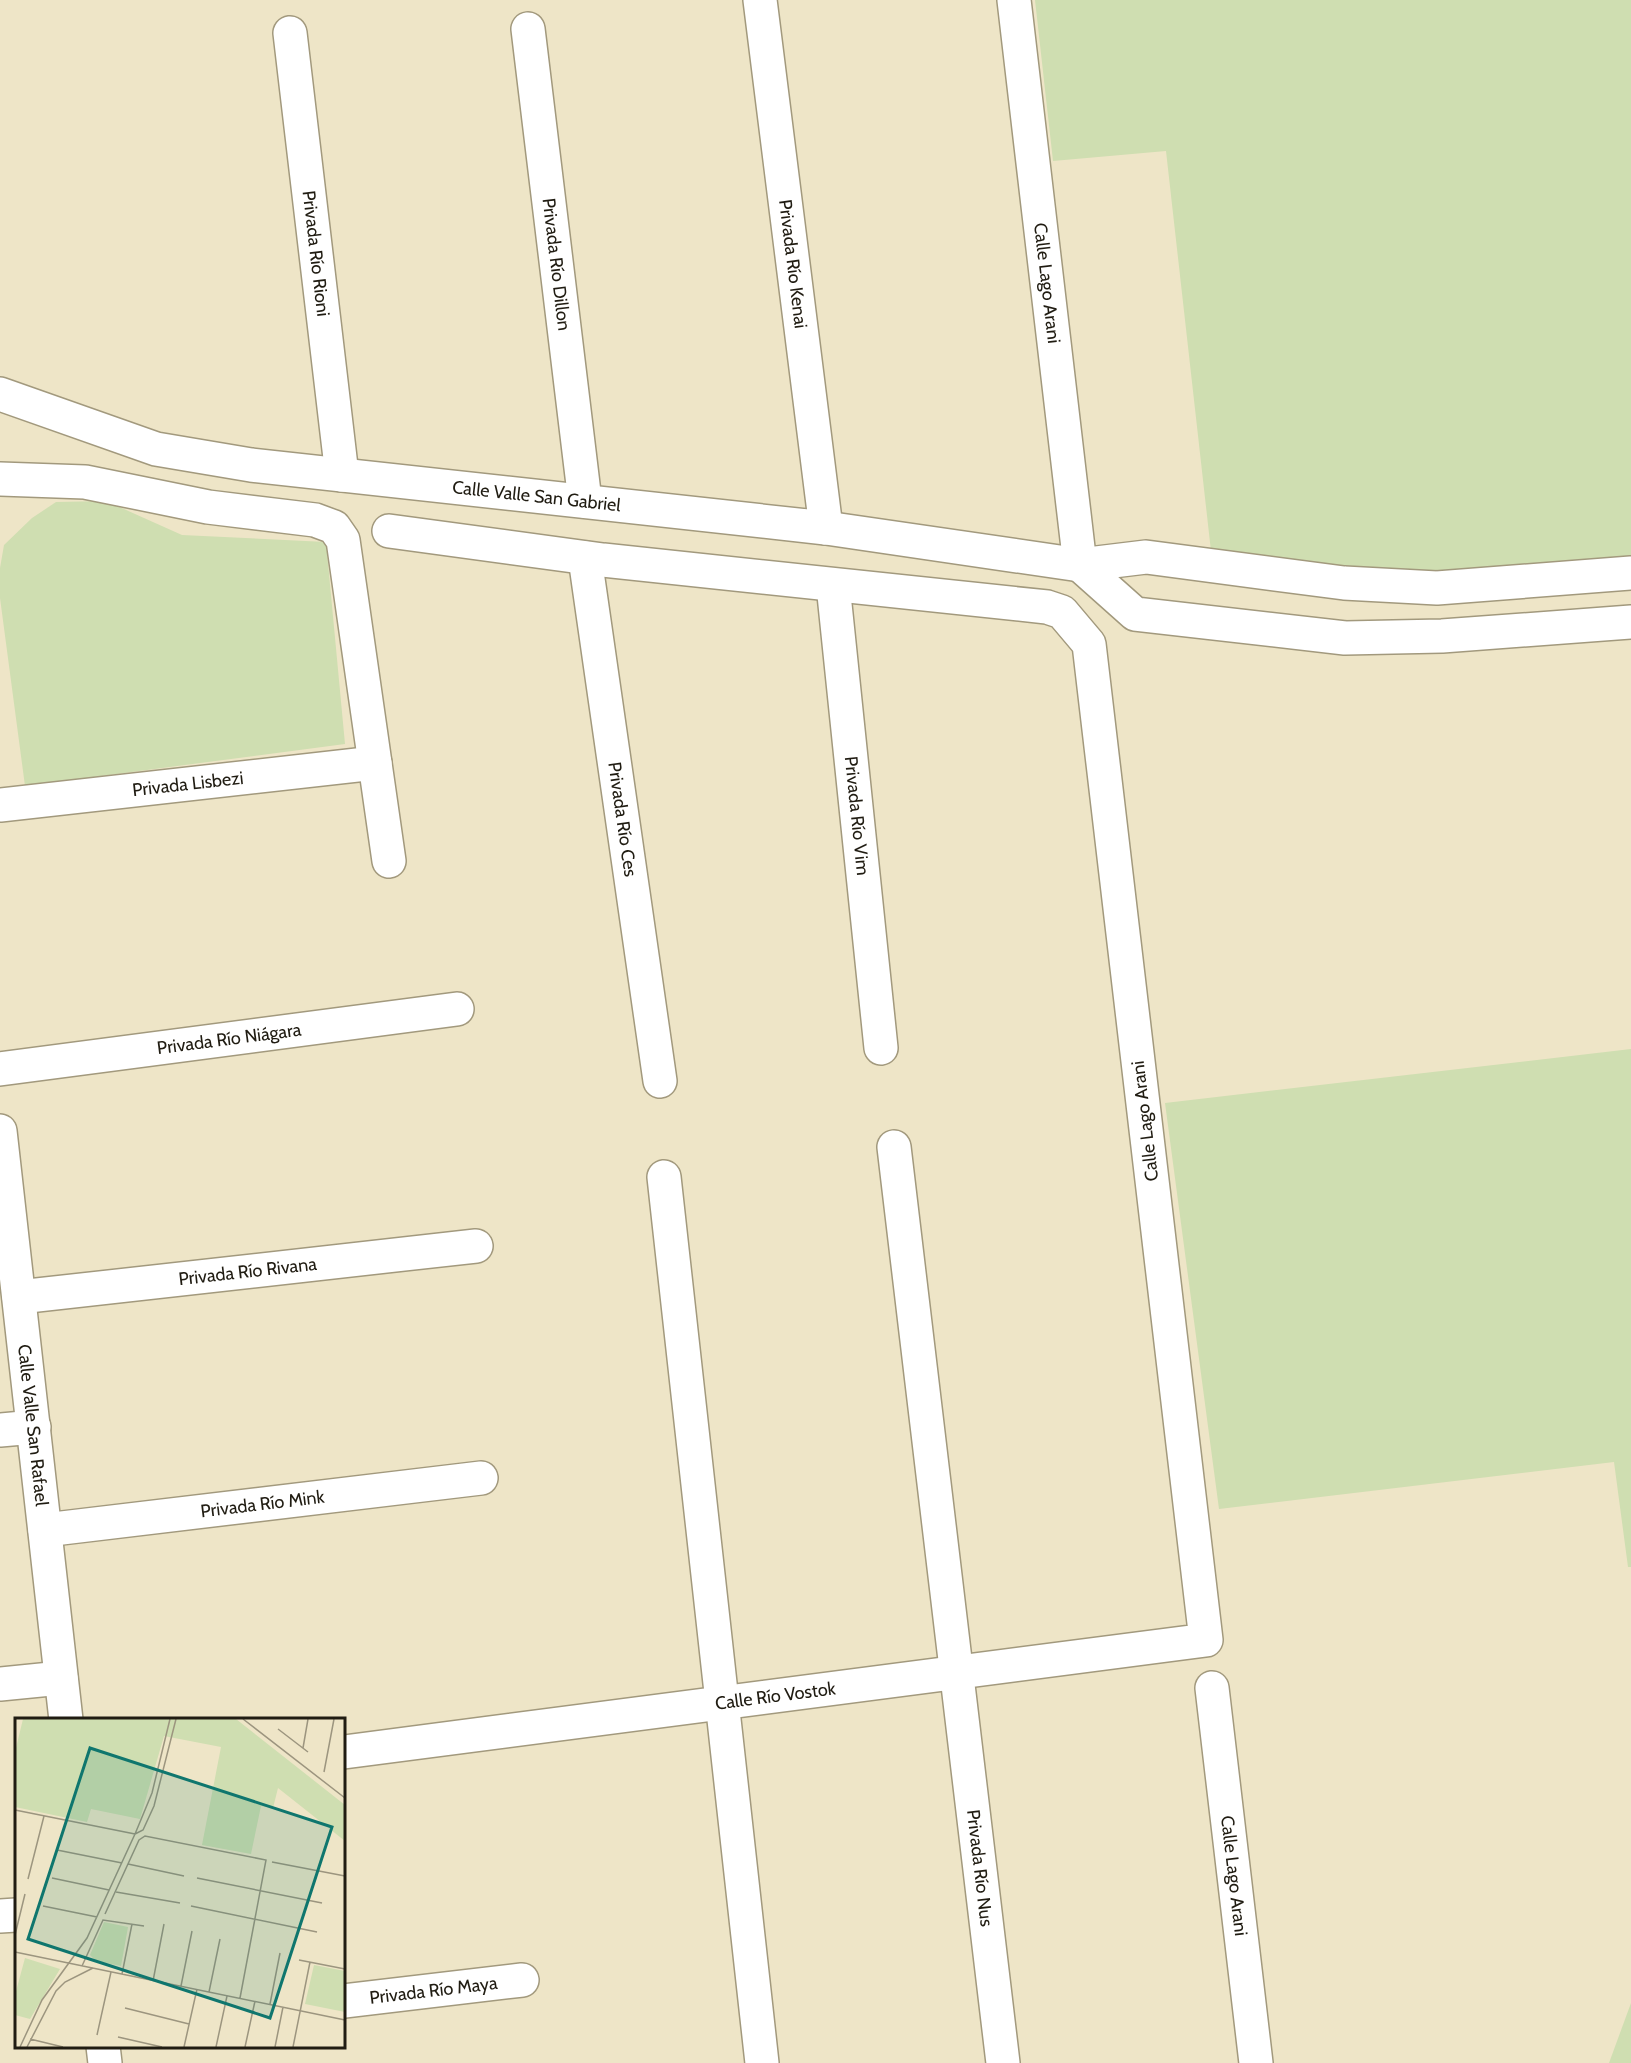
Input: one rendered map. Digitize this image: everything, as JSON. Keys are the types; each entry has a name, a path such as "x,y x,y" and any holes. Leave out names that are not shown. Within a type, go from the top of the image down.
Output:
{"street":[{"name":"Privada Río Kenai","path":"760,0 826,528"},
{"name":"Calle Lago Arani","path":"1014,0 1080,565"},
{"name":"Privada Río Dillon","path":"528,29 585,501"},
{"name":"Privada Río Rioni","path":"290,33 342,475"},
{"name":"Calle Valle San Gabriel","path":"0,394 156,448 251,465 826,528 1080,565 1146,557 1344,583 1437,588 1631,573"},
{"path":"0,479 85,482 207,507 315,520 334,527 343,540 389,861"},
{"path":"389,531 585,558 833,585"},
{"name":"Privada Río Ces","path":"585,558 660,1081"},
{"path":"1080,565 1135,615 1333,637 1442,636 1631,622"},
{"name":"Calle Lago Arani","path":"833,585 1047,607 1062,612 1089,644 1206,1640"},
{"name":"Privada Río Vim","path":"833,585 881,1048"},
{"name":"Privada Lisbezi","path":"0,805 375,763"},
{"name":"Privada Río Niágara","path":"0,1069 457,1009"},
{"name":"Calle Valle San Rafael","path":"0,1131 66,1718"},
{"name":"Privada Río Nus","path":"894,1147 1003,2063"},
{"path":"664,1177 762,2063"},
{"name":"Privada Río Rivana","path":"19,1297 477,1246"},
{"path":"0,1430 34,1427"},
{"name":"Privada Río Mink","path":"45,1530 481,1478"},
{"name":"Calle Río Vostok","path":"345,1752 1206,1640"},
{"path":"0,1684 61,1678"},
{"name":"Calle Lago Arani","path":"1212,1688 1256,2063"},
{"path":"0,1917 15,1915"},
{"name":"Privada Río Maya","path":"345,2001 522,1980"},
{"path":"103,2048 105,2063"}],"green space":[{"path":"1035,0 1631,0 1631,561 1424,578 1212,560 1166,151 1053,161"},
{"path":"106,501 182,535 326,542 345,744 25,786 0,598 0,568 4,545 32,518 56,502"},
{"path":"1631,1049 1631,1567 1628,1567 1614,1462 1219,1509 1165,1103"},
{"path":"1631,2003 1631,2063 1609,2063"}]}
